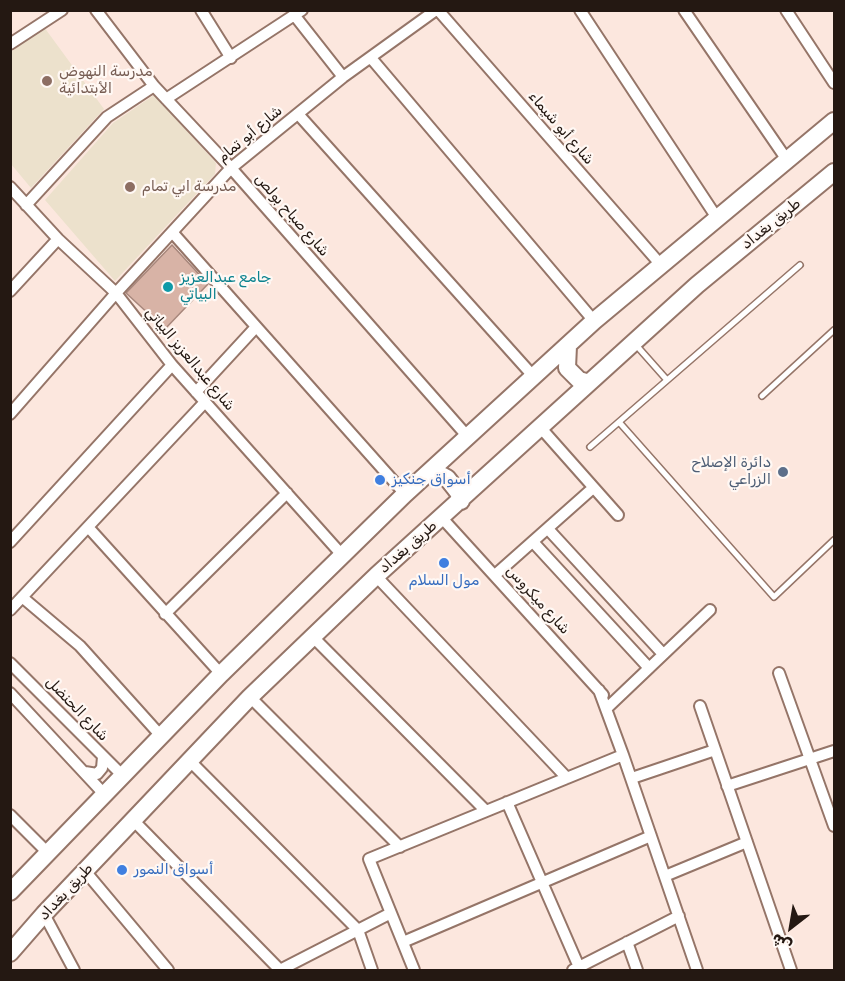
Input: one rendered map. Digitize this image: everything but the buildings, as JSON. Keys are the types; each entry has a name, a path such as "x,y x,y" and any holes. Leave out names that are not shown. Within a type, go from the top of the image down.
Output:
{"main road":[{"path":"10,892 221,674 405,494 594,321 834,121"},
{"name":"طريق بغداد","path":"10,952 250,697 376,576 697,285 834,172"},
{"path":"568,346 567,368 579,380 589,382"},
{"path":"432,470 447,478 460,501"}],"street":[{"path":"10,44 62,10"},
{"name":"شارع صباح بولص","path":"96,10 154,86 231,168 468,437"},
{"path":"201,10 231,58"},
{"name":"شارع أبو تمام","path":"10,414 116,293 231,168 343,77 437,10"},
{"name":"شارع أبو شيماء","path":"437,10 661,265"},
{"path":"580,10 717,218"},
{"path":"684,10 787,160"},
{"path":"786,10 834,83"},
{"path":"166,99 298,13 343,77"},
{"path":"371,58 594,321"},
{"path":"26,204 107,117 154,86"},
{"path":"298,114 534,377"},
{"name":"شارع عبدالعزيز البياتي","path":"10,187 58,239 116,293 172,365 342,555"},
{"path":"172,232 405,494"},
{"path":"10,291 58,239"},
{"path":"196,392 256,327"},
{"path":"10,542 172,365"},
{"path":"10,610 205,402"},
{"path":"540,427 618,515"},
{"path":"495,575 593,488"},
{"path":"165,614 287,493"},
{"name":"شارع ميكروس","path":"442,518 598,690 609,706 623,755 697,970"},
{"path":"88,527 221,674"},
{"path":"548,529 663,654"},
{"path":"533,542 649,668"},
{"path":"376,576 567,778"},
{"path":"22,597 80,646 161,736"},
{"path":"609,706 710,610"},
{"path":"313,637 486,811"},
{"name":"شارع الحنضل","path":"10,663 123,776"},
{"path":"779,673 834,826"},
{"path":"10,693 105,795"},
{"path":"250,697 400,846"},
{"path":"700,706 791,970"},
{"path":"632,778 715,750"},
{"path":"727,786 834,751"},
{"path":"414,970 369,859 623,755"},
{"path":"85,772 97,774 102,768 103,758"},
{"path":"189,760 358,930 372,970"},
{"path":"507,802 576,969 679,916"},
{"path":"10,815 48,853"},
{"path":"133,820 280,970 391,913"},
{"path":"403,942 651,836"},
{"path":"665,876 747,842"},
{"path":"86,871 168,970"},
{"path":"44,914 74,970"},
{"path":"627,942 637,970"}],"lane":[{"path":"590,447 800,265"},
{"path":"762,396 834,330"},
{"path":"633,342 667,380"},
{"path":"619,422 774,597 834,540"}],"shaded area":[{"name":"مدرسة النهوض الأبتدائية","path":"44,27 104,109 31,188 11,164 11,52"},
{"name":"مدرسة ابي تمام","path":"154,95 216,163 215,174 115,281 45,200 113,123"}],"place":[{"name":"مدرسة النهوض الأبتدائية","path":"47,81"},
{"name":"مدرسة ابي تمام","path":"130,187"},
{"name":"جامع عبدالعزيز البياتي","path":"168,287"},
{"name":"دائرة الإصلاح الزراعي","path":"783,472"},
{"name":"أسواق جنكيز","path":"380,480"},
{"name":"مول السلام","path":"444,563"},
{"name":"أسواق النمور","path":"122,870"}]}
